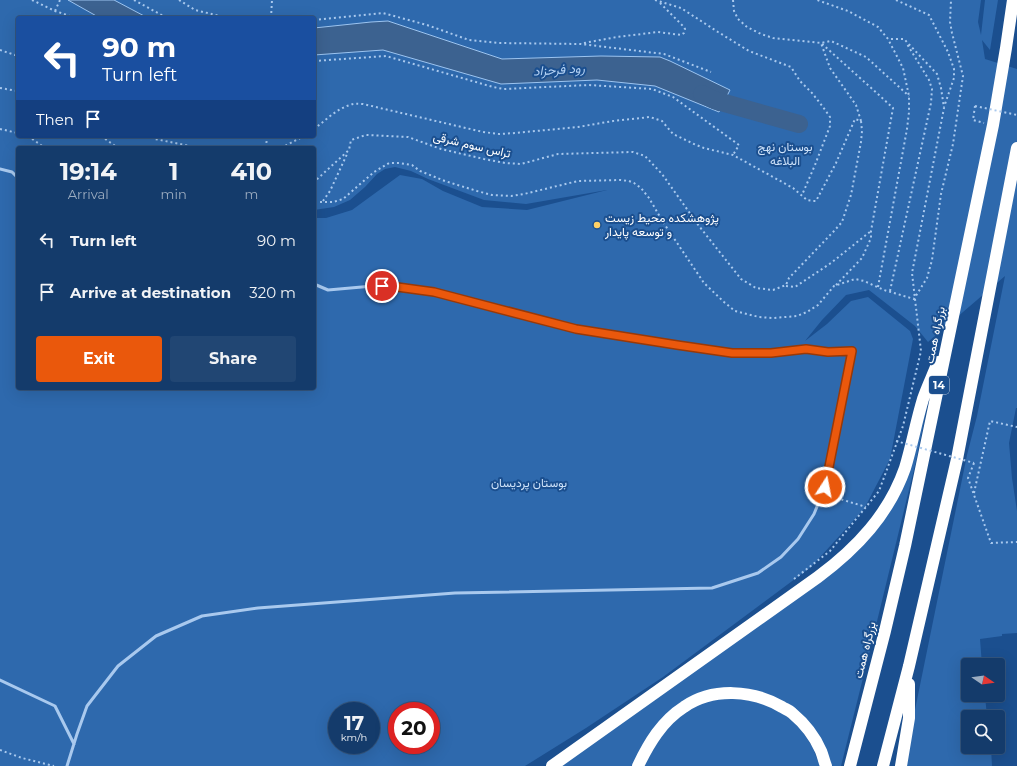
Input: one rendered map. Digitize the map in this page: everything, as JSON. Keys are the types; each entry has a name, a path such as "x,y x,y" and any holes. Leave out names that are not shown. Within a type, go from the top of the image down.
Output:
{"highway":[{"name":"بزرگراه همت","path":"850,766 885,631 905,546 993,125 1013,0"},
{"path":"882,766 909,666 957,460 1017,148"},
{"path":"552,766 842,559 860,541 886,508 896,489 904,468 923,399 950,332"},
{"path":"901,766 902,752 909,718 909,666"},
{"path":"638,766 647,747 660,729 684,706 710,695 727,693 759,697 774,702 791,712 812,735 821,752 826,766"}],"lane":[{"path":"0,169 12,172 16,176"},
{"path":"68,765 87,706 118,666 156,636 202,616 258,608 455,593 712,588 758,573 781,557 798,539 814,514 825,487 852,351 828,352 806,349 771,353 732,353 576,329 434,292 390,286 328,290 316,285"},
{"path":"0,680 55,706 74,744"}],"path":[{"path":"32,0 55,11 70,16"},
{"path":"55,11 60,0"},
{"path":"134,0 163,16"},
{"path":"179,0 195,10 220,16"},
{"path":"271,16 272,0"},
{"path":"655,0 681,8 749,51 791,67 800,81 823,107 830,117 830,126 802,195"},
{"path":"732,0 734,11 738,19 748,27 773,38 822,43 831,41 866,57 909,96"},
{"path":"817,0 848,11 878,27 888,39 903,68 909,96 907,129 878,287"},
{"path":"896,0 929,15 948,52 954,69 954,78 944,108 912,273 914,299"},
{"path":"914,299 927,278 932,260 941,194 953,144 963,76 950,22 952,0"},
{"path":"581,44 617,37 658,32 681,35 684,33 684,27 659,1"},
{"path":"316,20 383,13 427,25 469,40 500,44 581,44 664,54 711,72"},
{"path":"888,39 904,39 937,74 944,108"},
{"path":"890,291 931,103 932,89 929,80 904,39"},
{"path":"822,43 830,68 856,105 861,121 862,131 860,150 851,195 842,222 789,278 786,286 795,287 831,263 871,231"},
{"path":"316,202 333,202 343,199 374,172 389,163 412,165 420,171 445,181 492,195 511,196 524,194 578,181 625,180 634,183 641,188 704,283 734,311 759,317 773,318 797,316 818,305 834,286 862,258 871,238 893,108 822,43"},
{"path":"0,50 16,55"},
{"path":"316,61 386,56 504,89 589,85 652,88 673,97 739,145 733,155"},
{"path":"0,88 16,91"},
{"path":"316,128 340,110 355,103 483,132 499,134 578,127 650,117 662,121 673,134 694,144 733,155 793,188 807,200 812,202 816,201 836,163 855,119 861,121"},
{"path":"973,120 975,106 1017,115"},
{"path":"0,129 16,133"},
{"name":"تراس سوم شرقی","path":"316,202 323,202 330,191 349,150 351,140 366,135 408,137 441,149 505,163 520,164 558,154 633,152 645,156 662,174 699,226 741,279 756,288 772,290 786,286"},
{"path":"31,138 42,146"},
{"path":"104,138 115,146"},
{"path":"156,138 191,146"},
{"path":"287,146 301,138"},
{"name":"تراس سوم شرقی","path":"316,180 349,150"},
{"path":"834,286 855,279 914,299"},
{"path":"974,494 990,421 1017,427"},
{"path":"903,426 896,441 974,462 968,478 991,543 1017,542"},
{"path":"822,494 866,507"},
{"path":"0,750 22,758 54,766"}],"green space":[{"name":"بوستان پردیسان","path":"0,0 981,0 978,22 981,35 985,0 998,0 990,50 982,40 985,59 1017,69 1017,408 1009,443 1017,511 1017,633 1002,634 1002,636 980,639 981,658 961,658 961,702 986,702 986,710 961,710 961,754 991,754 992,766 906,766 908,744 1005,276 928,342 915,326 869,290 846,295 822,320 805,341 827,324 851,301 868,297 910,331 913,339 890,459 864,509 811,567 663,677 525,766 0,766"},
{"path":"930,392 916,461 841,766 830,766 779,700 696,695 634,766 560,766 877,527"},
{"path":"737,695 777,708 800,728 812,746 820,766 644,766 664,731 676,719 703,702"}],"water":[{"path":"68,0 114,0 144,16 96,16"},
{"path":"388,21 502,59 601,56 660,57 730,90 719,112 655,86 597,80 501,84 383,50 316,55 316,28"}],"waterway":[{"name":"رود فرحزاد","path":"702,94 714,100 799,124"}],"place":[{"name":"پژوهشکده محیط زیست و توسعه پایدار","path":"597,225"}],"route":[{"path":"382,286 434,292 576,329 732,353 771,353 806,349 828,352 852,351 825,487"}],"park label":[{"name":"بوستان نهج البلاغه","path":"785,154"}]}
